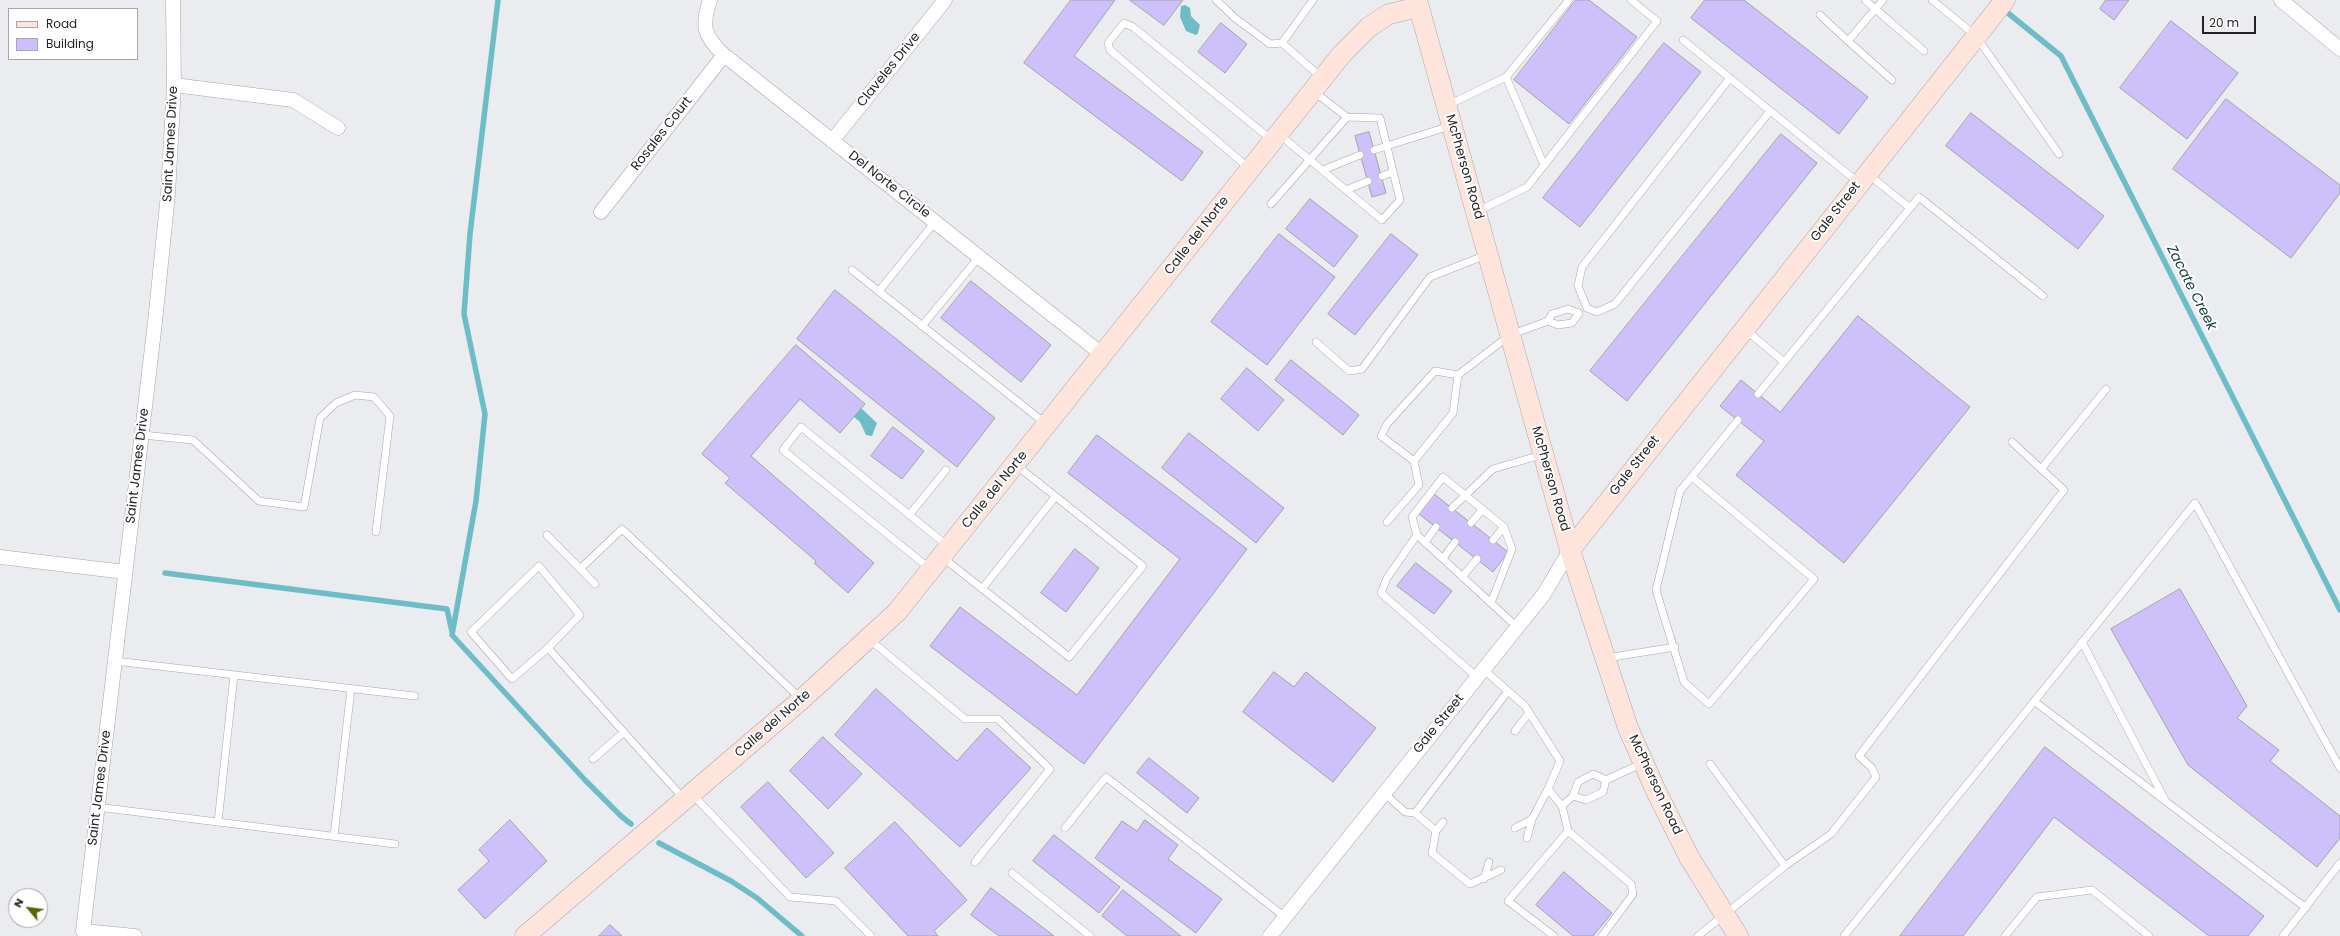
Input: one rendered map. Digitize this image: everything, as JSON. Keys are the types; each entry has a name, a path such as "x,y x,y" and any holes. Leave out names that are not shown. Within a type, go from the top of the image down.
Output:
{"street":[{"name":"Saint James Drive","path":"135,936 83,931 142,435 168,194 174,86 173,0"},
{"name":"Del Norte Circle","path":"710,0 704,26 709,41 724,56 1103,355"},
{"name":"Claveles Drive","path":"832,141 945,0"},
{"name":"Gale Street","path":"1270,936 1544,594 1570,550 1744,328 2005,0"},
{"path":"2281,0 2340,49"},
{"name":"Calle del Norte","path":"526,936 801,700 897,612 1342,54 1369,27 1389,14 1418,3"},
{"name":"McPherson Road","path":"1418,3 1570,550 1628,728 1689,857 1738,936"},
{"name":"Rosales Court","path":"600,212 724,56"},
{"path":"174,86 293,100 338,128"},
{"path":"0,556 125,572"}],"lane":[{"path":"1216,0 1235,18 1270,44 1282,43 1313,0"},
{"path":"1446,106 1506,77 1569,0"},
{"path":"1476,212 1527,187 1657,21 1631,0"},
{"path":"1865,0 1924,51"},
{"path":"1848,41 1883,0"},
{"path":"1932,0 1979,31 2060,154"},
{"path":"1820,15 1892,80"},
{"path":"1250,169 1110,50 1108,43 1124,23 1133,27 1276,137 1311,160 1382,220 1400,200 1380,118 1347,116 1282,43"},
{"path":"1683,40 1770,111 1863,178 1910,208"},
{"path":"1506,77 1544,165"},
{"path":"1730,78 1582,268 1578,286 1587,308 1597,312 1616,304 1770,111"},
{"path":"1271,204 1311,160 1347,116"},
{"path":"1374,150 1452,125"},
{"path":"1323,170 1360,155"},
{"path":"1382,176 1393,172"},
{"path":"1346,190 1368,181"},
{"path":"1758,394 1919,197 2043,296"},
{"path":"880,291 935,222"},
{"path":"1316,342 1349,371 1362,369 1430,277 1488,254"},
{"path":"922,326 978,256"},
{"path":"852,270 1047,425"},
{"path":"1548,321 1558,325 1572,323 1580,313 1587,308"},
{"path":"1414,461 1454,414 1458,375 1510,335 1548,321 1552,314 1568,309 1580,313"},
{"path":"1744,328 1784,362"},
{"path":"1387,522 1419,485 1414,461 1382,436 1387,424 1435,371 1458,375"},
{"path":"2042,468 2106,389"},
{"path":"142,435 193,440 259,501 304,507 320,418 336,403 355,395 374,397 390,416 376,532"},
{"path":"1692,477 1814,579 1709,704 1684,682 1675,647 1656,590 1680,491 1738,420"},
{"path":"941,558 909,515 801,427 783,450 941,558 1069,657 1143,566 1015,464"},
{"path":"1698,936 1723,914 1785,866 1831,834 1868,789 1876,777 1872,768 1860,756 2064,490 2042,468 2012,442"},
{"path":"1452,508 1464,494 1493,468 1543,454"},
{"path":"909,515 946,470"},
{"path":"1491,603 1512,549 1504,527 1443,477 1412,517 1417,535 1517,627"},
{"path":"982,589 1055,497"},
{"path":"1844,936 2196,503 2340,768"},
{"path":"1471,523 1484,510"},
{"path":"1425,542 1436,527"},
{"path":"1493,540 1504,527"},
{"path":"580,569 622,529 801,700"},
{"path":"547,535 595,584"},
{"path":"1417,535 1386,578 1381,593 1480,673 1508,691 1529,713 1560,761 1548,789 1532,819 1527,838"},
{"path":"1443,558 1455,542"},
{"path":"1462,577 1477,560"},
{"path":"539,566 580,615 548,648 512,679 471,632 539,566"},
{"path":"869,639 965,719 998,719 1050,769 976,862"},
{"path":"2082,642 2166,802"},
{"path":"1604,658 1675,647"},
{"path":"548,648 624,732 790,897 836,901 871,936"},
{"path":"115,662 415,696"},
{"path":"218,822 234,675"},
{"path":"334,836 351,689"},
{"path":"1415,813 1508,691"},
{"path":"2034,701 2306,908"},
{"path":"1515,731 1529,713"},
{"path":"593,759 624,732"},
{"path":"1562,806 1573,796 1578,782 1593,774 1606,780 1644,763"},
{"path":"1710,764 1785,866"},
{"path":"1065,828 1106,777 1285,917"},
{"path":"1573,796 1586,800 1603,792 1606,780"},
{"path":"1548,789 1562,806 1568,831 1631,884 1633,894 1602,936"},
{"path":"1384,793 1405,812 1415,813 1436,831"},
{"path":"97,807 394,844"},
{"path":"1515,828 1532,819"},
{"path":"1443,822 1436,831 1432,853 1470,884 1484,879 1501,870"},
{"path":"1554,936 1508,901 1568,831"},
{"path":"1484,879 1489,862"},
{"path":"2283,936 2340,863"},
{"path":"1012,873 1090,936"},
{"path":"2006,936 2037,897 2092,890 2149,936"}],"water":[{"path":"1185,5 1190,8 1191,16 1200,25 1196,35 1186,31 1180,17 1181,6"},
{"path":"861,408 877,423 872,436 866,435 860,422 854,417 854,411"}],"building":[{"path":"1071,0 1115,0 1074,56 1203,152 1182,181 1024,63"},
{"path":"1130,0 1183,0 1164,25"},
{"path":"1576,0 1589,0 1637,37 1569,124 1514,80"},
{"path":"1705,0 1744,0 1868,97 1839,134 1691,18"},
{"path":"2106,0 2129,0 2114,20 2100,9"},
{"path":"2171,21 2238,73 2187,139 2120,88"},
{"path":"1221,23 1247,44 1225,73 1198,52"},
{"path":"1664,43 1701,72 1580,227 1543,198"},
{"path":"2226,99 2340,185 2340,193 2291,258 2173,169"},
{"path":"1971,113 2104,216 2078,249 1946,146"},
{"path":"1369,132 1386,193 1372,197 1355,136"},
{"path":"1781,134 1817,163 1627,401 1590,371"},
{"path":"1310,199 1358,236 1334,267 1286,229"},
{"path":"1279,234 1335,277 1267,365 1211,322"},
{"path":"1391,234 1418,255 1355,335 1328,314"},
{"path":"971,281 1051,345 1021,382 941,318"},
{"path":"835,290 995,418 957,467 797,339"},
{"path":"1858,316 1970,407 1844,563 1736,475 1764,441 1720,406 1741,380 1780,412"},
{"path":"796,345 865,404 840,433 800,399 751,456 874,563 848,593 814,563 816,561 725,483 730,478 702,454"},
{"path":"1291,360 1359,415 1343,435 1275,380"},
{"path":"1247,368 1284,400 1258,431 1221,399"},
{"path":"893,427 924,451 902,479 871,456"},
{"path":"1189,433 1284,508 1256,543 1162,468"},
{"path":"1097,435 1247,549 1084,764 930,646 960,607 1077,695 1180,559 1068,473"},
{"path":"1434,494 1508,552 1493,572 1419,514"},
{"path":"1075,549 1099,568 1066,612 1041,593"},
{"path":"1416,563 1452,591 1434,614 1397,586"},
{"path":"2180,589 2247,706 2237,718 2279,750 2270,761 2340,816 2340,838 2317,867 2188,765 2111,629"},
{"path":"1274,672 1294,687 1306,672 1376,728 1333,782 1243,712"},
{"path":"876,689 957,761 987,728 1031,768 960,847 835,735"},
{"path":"823,737 862,774 828,809 790,771"},
{"path":"2045,747 2264,916 2248,936 2209,936 2054,817 1963,936 1900,936"},
{"path":"1149,758 1199,798 1187,813 1137,773"},
{"path":"768,782 834,853 806,878 741,807"},
{"path":"510,820 547,861 485,919 458,890 489,861 479,850"},
{"path":"1145,820 1178,845 1168,859 1222,899 1196,933 1095,858 1122,821 1137,831"},
{"path":"895,822 967,900 934,931 938,936 908,936 845,868"},
{"path":"1054,835 1120,887 1099,913 1033,861"},
{"path":"1564,872 1612,913 1593,936 1573,936 1536,905"},
{"path":"991,888 1054,936 999,936 971,915"},
{"path":"1123,890 1181,936 1127,936 1102,916"},
{"path":"610,925 622,936 599,936"}],"waterway":[{"path":"498,0 470,234 464,314 485,414 476,501 452,635 585,780 631,824"},
{"name":"Zacate Creek","path":"2003,9 2061,56 2340,610"},
{"path":"165,573 447,609 452,632"},
{"path":"659,843 731,881 757,898 802,936"}]}
